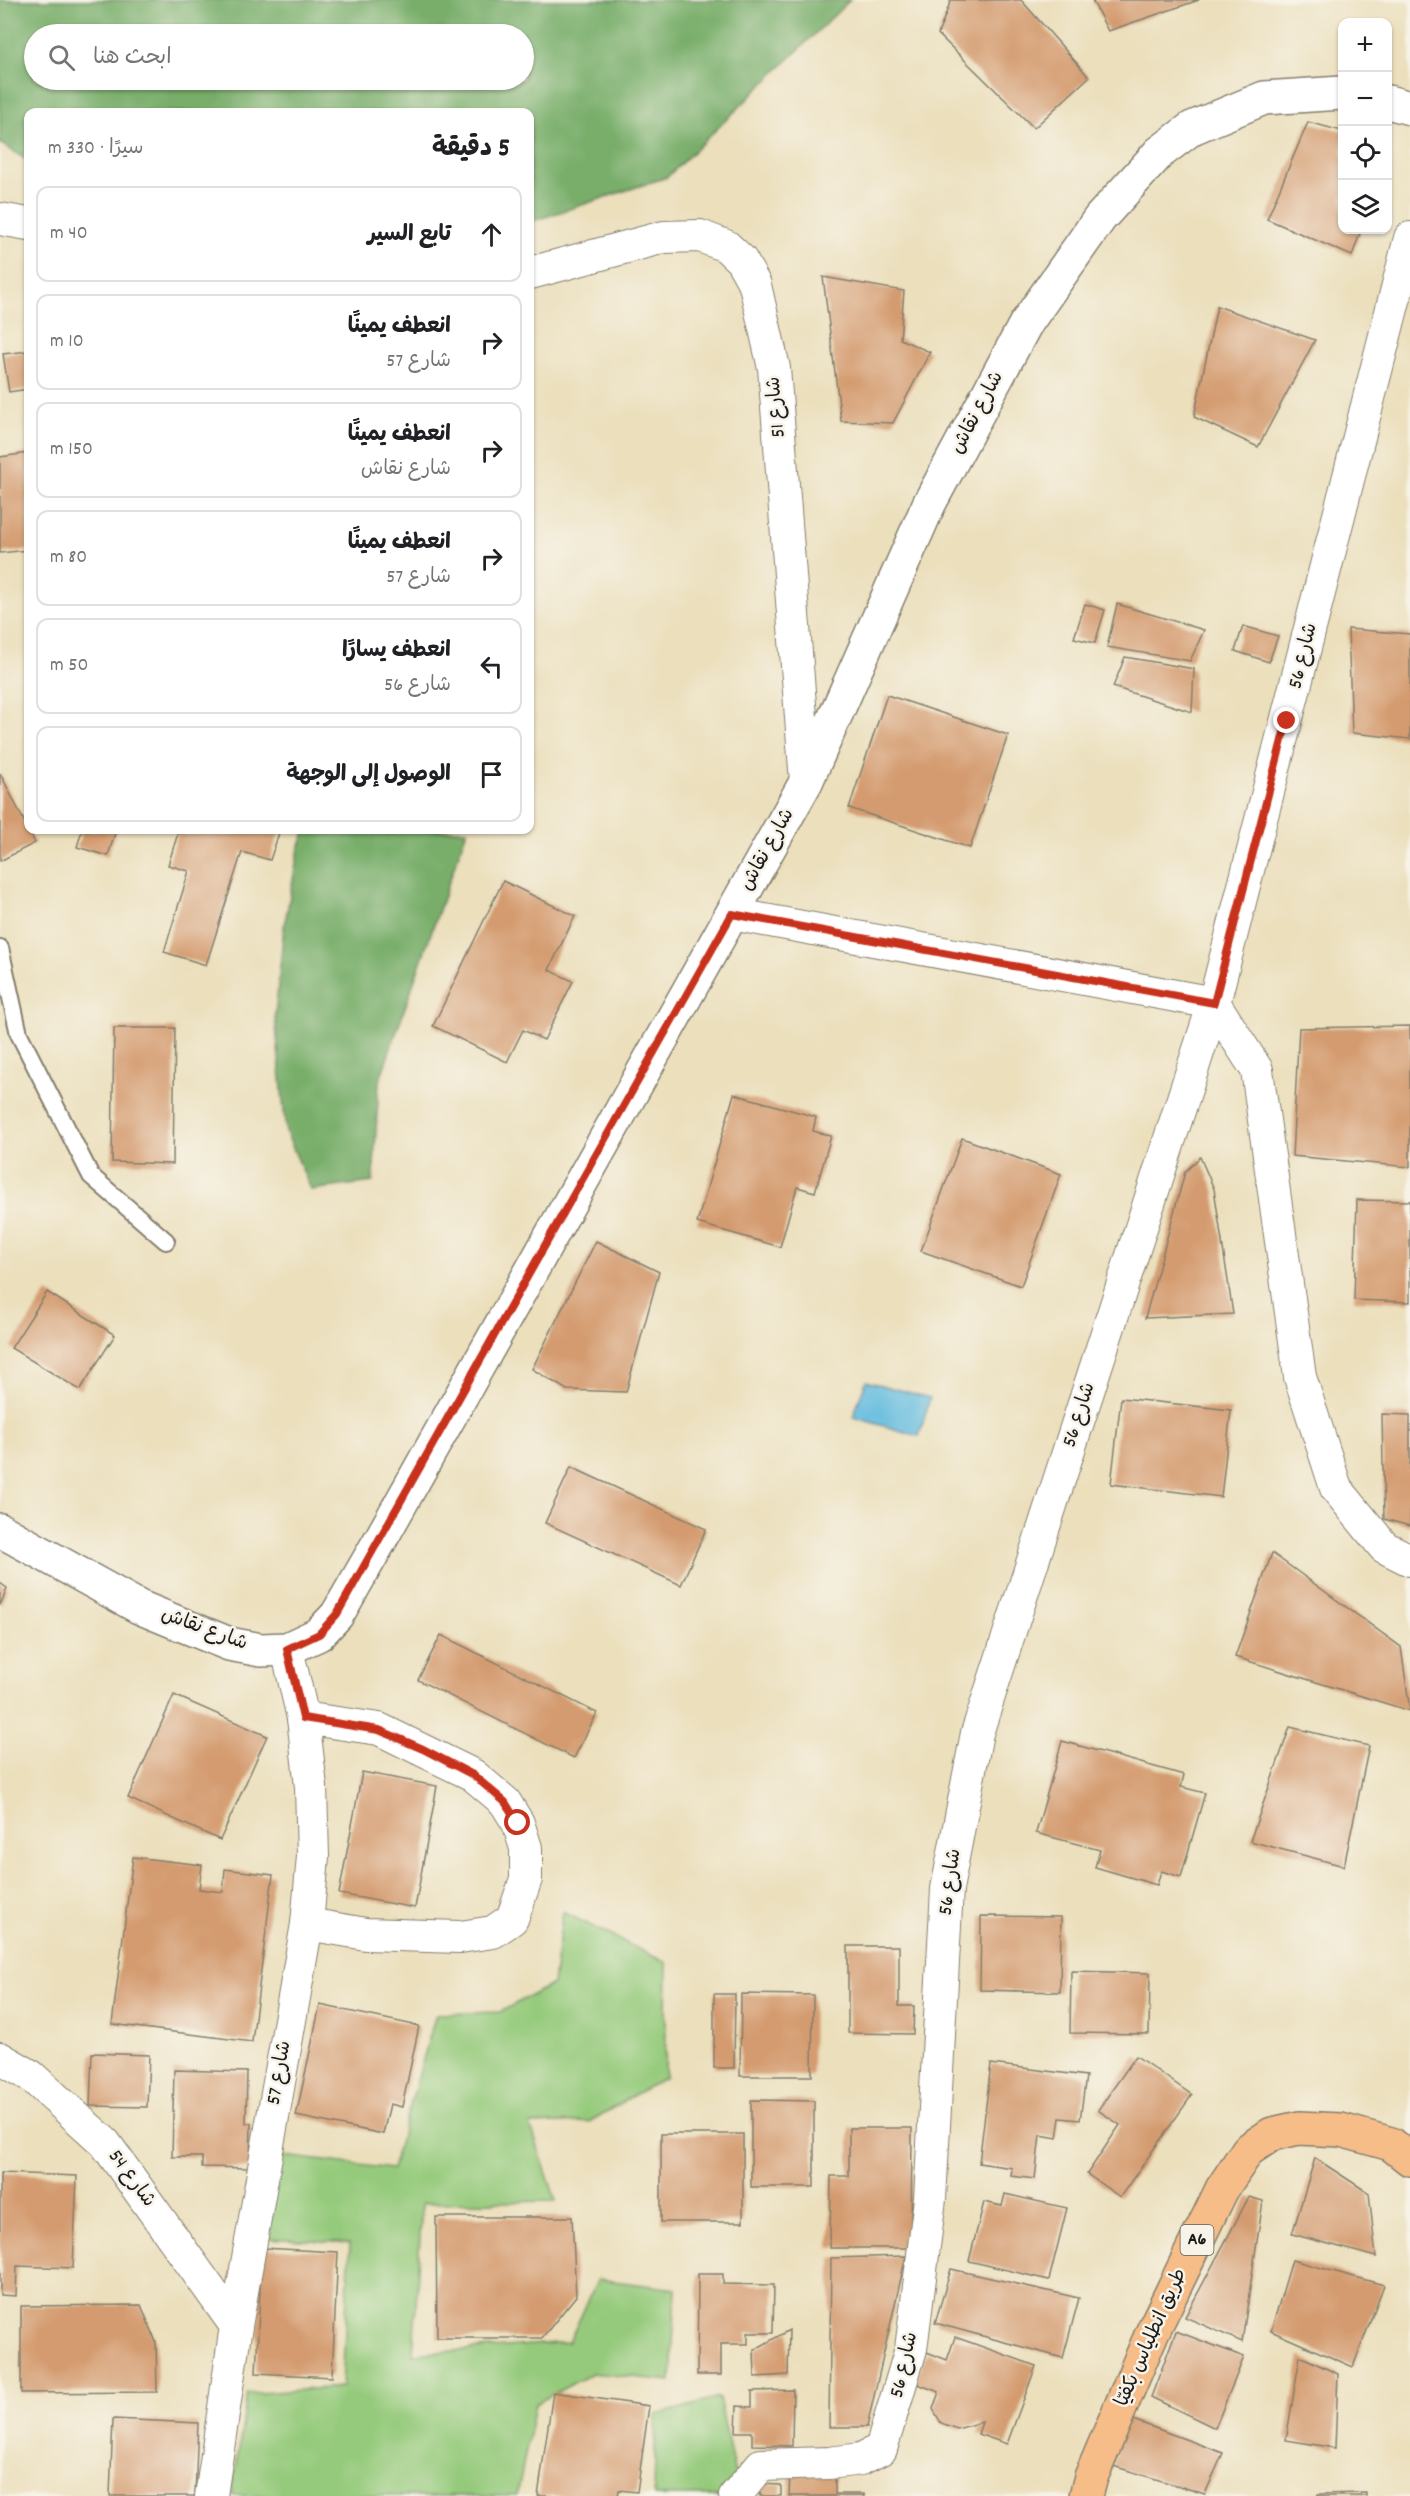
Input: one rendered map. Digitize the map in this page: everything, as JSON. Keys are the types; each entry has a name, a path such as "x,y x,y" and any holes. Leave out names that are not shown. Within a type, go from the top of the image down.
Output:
{"highway":[{"name":"طريق انطلياس بكفيّا","path":"1086,2496 1091,2477 1152,2333 1222,2189 1248,2150 1272,2134 1310,2128 1341,2130 1391,2144 1410,2159"}],"street":[{"name":"شارع نقاش","path":"0,1530 140,1607 219,1640 261,1650 287,1649 319,1634 337,1614 806,782 929,504 1025,326 1100,218 1159,153 1192,128 1264,98 1338,93"},
{"path":"1392,103 1410,108"},
{"path":"0,219 24,223"},
{"name":"شارع 51","path":"534,272 664,237 700,236 726,246 741,260 751,277 755,285 774,368 806,782"},
{"name":"شارع 56","path":"735,2496 761,2465 829,2463 861,2459 881,2449 894,2410 911,2349 930,2199 947,1889 977,1733 1214,1003 1410,238"},
{"path":"732,914 1214,1003 1257,1070 1300,1377 1336,1488 1384,1548 1410,1560"},
{"name":"شارع 57","path":"211,2496 236,2326 307,1924 313,1856 312,1787 303,1718 287,1649"},
{"path":"303,1718 379,1730 473,1775 505,1802 518,1823 526,1848 526,1879 513,1919 493,1932 460,1937 366,1934 307,1924"},
{"name":"شارع 54","path":"0,2058 31,2076 105,2143 236,2326"}],"lane":[{"path":"0,948 19,1034 91,1176 166,1241"}],"green space":[{"path":"0,0 850,0 667,177 534,221 534,108 24,108 24,158 0,143"},
{"path":"304,834 466,834 379,1082 373,1182 311,1190 286,1132 275,1016 284,927 299,848"},
{"path":"563,1912 667,1963 665,2077 589,2122 530,2124 556,2201 422,2203 413,2354 569,2342 598,2279 676,2289 671,2381 592,2373 535,2404 517,2496 232,2496 247,2394 342,2387 350,2243 252,2237 259,2153 392,2169 436,2014 500,2012 553,1984"},
{"path":"719,2398 735,2475 719,2496 654,2496 656,2415"}],"water":[{"path":"866,1381 930,1398 919,1436 853,1417"}],"building":[{"path":"951,0 1021,0 1089,77 1034,128 938,34"},
{"path":"1092,0 1199,0 1108,31"},
{"path":"1308,122 1338,130 1338,234 1360,234 1352,256 1267,219"},
{"path":"823,277 904,291 900,339 930,352 893,423 841,421"},
{"path":"1217,306 1315,340 1258,447 1194,417"},
{"path":"24,351 24,390 9,392 3,354"},
{"path":"24,454 24,550 0,553 0,457"},
{"path":"1085,604 1105,610 1095,643 1074,638"},
{"path":"1117,604 1204,630 1190,661 1107,647"},
{"path":"1243,626 1278,636 1269,662 1235,651"},
{"path":"1348,629 1410,634 1410,739 1352,733"},
{"path":"1125,657 1194,669 1192,712 1113,687"},
{"path":"887,695 1008,735 970,848 849,808"},
{"path":"0,773 24,821 24,834 30,834 35,843 0,861"},
{"path":"81,834 115,834 108,856 77,847"},
{"path":"178,834 279,834 270,860 242,852 206,965 164,952 189,871 168,865"},
{"path":"503,881 575,916 549,970 573,981 544,1040 523,1030 507,1062 433,1026"},
{"path":"1410,1026 1410,1167 1292,1156 1299,1028"},
{"path":"114,1028 175,1028 173,1164 112,1162"},
{"path":"734,1094 816,1117 813,1131 831,1136 815,1192 797,1187 780,1247 697,1223"},
{"path":"962,1138 1061,1174 1021,1286 921,1251"},
{"path":"1200,1157 1214,1189 1233,1314 1145,1318 1185,1172"},
{"path":"1357,1200 1410,1201 1410,1302 1354,1300"},
{"path":"596,1241 659,1272 626,1392 567,1390 532,1369"},
{"path":"47,1292 115,1335 80,1390 11,1348"},
{"path":"1121,1398 1231,1410 1221,1497 1111,1484"},
{"path":"1382,1414 1410,1415 1410,1526 1384,1519"},
{"path":"571,1467 706,1529 681,1585 545,1523"},
{"path":"1272,1553 1401,1647 1410,1711 1235,1657"},
{"path":"0,1583 7,1588 0,1606"},
{"path":"441,1635 597,1713 574,1758 418,1680"},
{"path":"174,1695 267,1736 220,1840 128,1798"},
{"path":"1290,1727 1369,1746 1344,1866 1250,1841"},
{"path":"1062,1741 1184,1775 1181,1787 1205,1793 1181,1877 1161,1871 1157,1885 1095,1867 1100,1850 1036,1833"},
{"path":"362,1772 437,1786 415,1908 339,1894"},
{"path":"133,1857 202,1865 199,1889 223,1892 225,1869 273,1875 252,2042 112,2024"},
{"path":"981,1916 1061,1917 1060,1992 980,1990"},
{"path":"848,1946 899,1946 899,2006 914,2006 913,2034 848,2033"},
{"path":"1071,1971 1150,1973 1149,2034 1070,2033"},
{"path":"714,1994 735,1994 734,2068 714,2068"},
{"path":"741,1994 813,1995 812,2076 740,2076"},
{"path":"320,2005 419,2026 402,2107 390,2104 383,2134 296,2116"},
{"path":"92,2053 149,2055 147,2107 90,2106"},
{"path":"1136,2056 1192,2095 1120,2197 1087,2174 1120,2125 1098,2110"},
{"path":"991,2064 1086,2076 1080,2120 1060,2118 1057,2138 1040,2135 1035,2179 1011,2176 1012,2168 979,2163"},
{"path":"174,2070 247,2072 246,2123 251,2123 250,2168 202,2167 202,2157 172,2157"},
{"path":"751,2100 814,2101 814,2187 751,2187"},
{"path":"849,2128 912,2128 911,2248 830,2248 831,2176 849,2176"},
{"path":"661,2134 743,2134 743,2222 661,2222"},
{"path":"1315,2158 1369,2193 1376,2257 1292,2234"},
{"path":"0,2173 77,2176 73,2268 17,2266 16,2296 0,2295"},
{"path":"1005,2194 1067,2208 1049,2280 969,2261 984,2202 1002,2206"},
{"path":"1249,2197 1263,2201 1242,2342 1185,2317"},
{"path":"436,2217 572,2217 576,2296 542,2338 437,2338"},
{"path":"262,2248 338,2252 332,2377 256,2373"},
{"path":"906,2256 867,2427 829,2427 831,2258"},
{"path":"1292,2260 1384,2285 1353,2367 1271,2331"},
{"path":"951,2269 1079,2298 1063,2358 935,2323"},
{"path":"698,2274 723,2274 723,2284 774,2285 773,2333 748,2333 748,2344 721,2344 721,2375 697,2375"},
{"path":"141,2305 156,2342 157,2392 21,2393 21,2306"},
{"path":"789,2330 788,2375 755,2377 754,2350"},
{"path":"1176,2331 1244,2357 1215,2428 1151,2397"},
{"path":"955,2337 1036,2366 1007,2444 978,2434 982,2422 957,2429 941,2423 933,2409 939,2392 915,2383 927,2352 947,2360"},
{"path":"1300,2356 1338,2374 1335,2448 1286,2440"},
{"path":"793,2390 792,2446 752,2445 752,2432 736,2432 737,2406 752,2407 752,2391"},
{"path":"553,2392 649,2406 637,2492 619,2490 618,2496 538,2496"},
{"path":"1125,2417 1223,2453 1205,2494 1113,2466"},
{"path":"113,2419 198,2423 195,2496 110,2496"},
{"path":"790,2474 835,2475 835,2494 864,2494 864,2496 789,2496"},
{"path":"760,2484 781,2485 781,2496 760,2496"},
{"path":"1366,2493 1366,2496 1318,2496 1318,2494"}],"route":[{"path":"518,1823 505,1802 473,1775 423,1749 379,1730 303,1718 287,1649 319,1634 337,1614 732,914 1214,1003 1287,721"}]}
